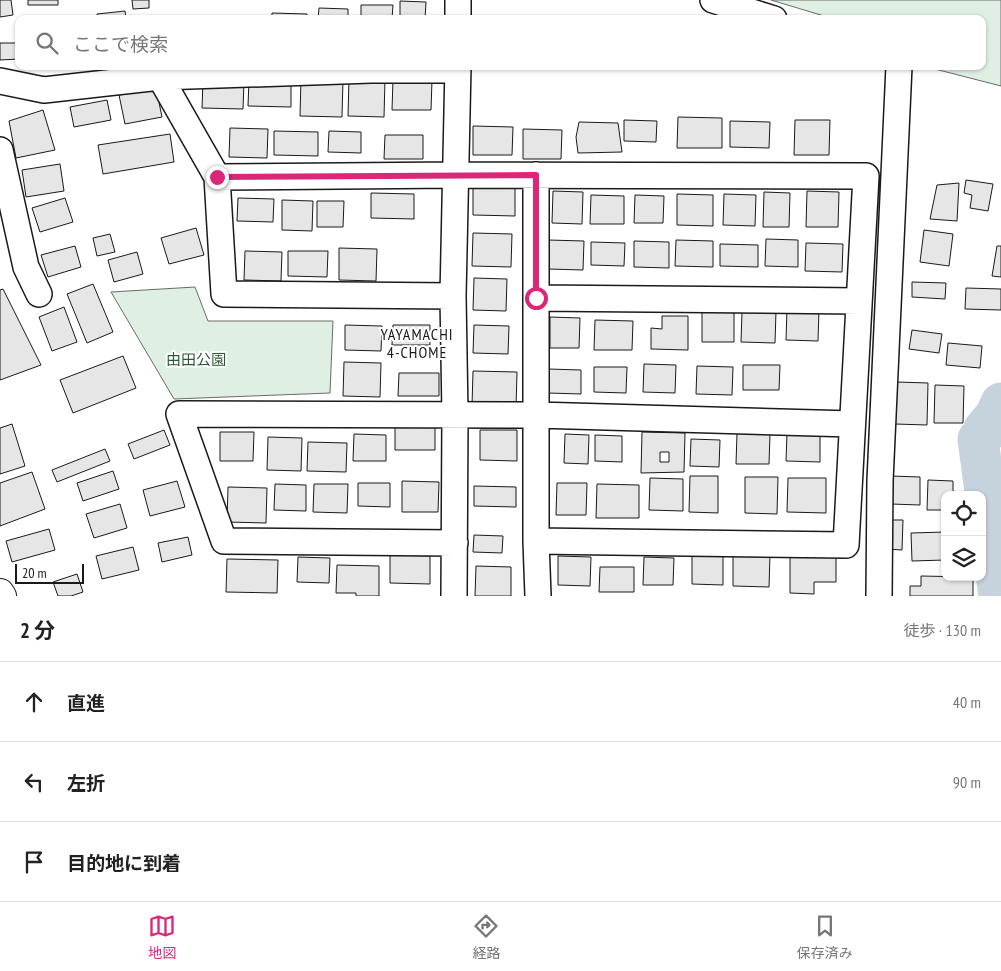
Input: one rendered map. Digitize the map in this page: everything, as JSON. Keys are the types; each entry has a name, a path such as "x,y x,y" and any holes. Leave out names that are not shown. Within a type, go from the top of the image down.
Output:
{"street":[{"path":"458,0 458,15"},
{"path":"713,0 761,15"},
{"path":"0,81 44,90 160,78 371,70"},
{"path":"454,596 455,415 453,296 458,70"},
{"path":"879,596 880,481 899,70"},
{"path":"160,78 217,177 224,294 453,296"},
{"path":"0,150 26,267 39,294"},
{"path":"217,177 456,175 866,176 846,545 536,541"},
{"path":"536,175 536,541 538,596"},
{"path":"536,298 859,301"},
{"path":"455,543 224,541 179,414 536,415 852,424"}],"green space":[{"path":"771,0 1001,0 1001,86 939,70 986,70 986,15 821,15"},
{"name":"由田公園","path":"195,287 208,321 333,321 330,393 174,399 111,292"}],"building":[{"path":"0,0 11,0 13,15 0,17"},
{"path":"28,0 58,0 58,5 28,5"},
{"path":"132,0 149,0 149,8 133,9"},
{"path":"400,1 426,2 425,15 400,15"},
{"path":"361,5 393,5 392,15 361,15"},
{"path":"319,8 348,9 348,15 318,15"},
{"path":"125,11 126,15 97,15"},
{"path":"272,13 307,14 307,15 272,15"},
{"path":"0,43 15,43 15,59 0,60"},
{"path":"349,78 385,79 384,117 348,116"},
{"path":"301,79 343,79 342,117 300,116"},
{"path":"393,79 432,80 431,110 392,110"},
{"path":"249,80 291,82 291,107 248,106"},
{"path":"203,81 244,82 243,109 202,108"},
{"path":"156,88 162,117 125,124 119,95"},
{"path":"107,100 111,120 74,127 70,107"},
{"path":"43,110 55,150 16,158 9,121"},
{"path":"678,117 722,118 722,148 677,148"},
{"path":"624,120 657,121 656,142 624,141"},
{"path":"795,120 830,120 829,155 794,155"},
{"path":"730,121 770,122 769,148 730,147"},
{"path":"579,122 618,123 622,152 578,153 576,137"},
{"path":"473,126 513,127 512,155 473,155"},
{"path":"230,128 268,129 267,158 229,157"},
{"path":"523,129 562,130 561,159 523,159"},
{"path":"274,131 318,132 318,156 274,155"},
{"path":"329,131 361,132 361,153 328,152"},
{"path":"170,134 174,162 103,174 98,145"},
{"path":"385,135 423,135 423,159 384,159"},
{"path":"60,164 64,191 26,197 22,170"},
{"path":"966,180 993,184 988,211 970,208 972,195 964,193"},
{"path":"959,183 957,221 930,219 937,185"},
{"path":"473,184 515,185 515,216 473,215"},
{"path":"553,191 583,192 582,224 552,223"},
{"path":"807,191 839,192 838,227 806,227"},
{"path":"764,192 790,193 789,227 763,227"},
{"path":"371,193 414,194 414,219 371,218"},
{"path":"677,194 713,195 713,226 677,225"},
{"path":"724,194 756,195 755,226 723,225"},
{"path":"591,195 624,196 624,224 590,224"},
{"path":"635,195 664,196 663,223 634,223"},
{"path":"65,198 73,222 40,232 32,208"},
{"path":"238,198 274,199 273,222 237,221"},
{"path":"282,200 313,201 312,231 282,230"},
{"path":"317,201 344,201 343,227 317,227"},
{"path":"196,228 204,255 169,264 161,238"},
{"path":"924,230 953,234 949,266 920,262"},
{"path":"473,233 512,234 511,267 472,266"},
{"path":"110,234 115,252 97,256 93,238"},
{"path":"766,239 798,240 798,267 765,266"},
{"path":"548,240 584,241 583,270 548,269"},
{"path":"676,240 713,241 713,267 675,266"},
{"path":"634,241 669,242 669,268 634,267"},
{"path":"591,242 625,243 624,266 591,265"},
{"path":"806,243 843,244 842,272 805,271"},
{"path":"720,244 758,245 758,267 720,266"},
{"path":"75,246 81,267 48,277 41,255"},
{"path":"997,246 1001,246 1001,277 992,276"},
{"path":"339,248 377,249 376,281 339,280"},
{"path":"245,251 282,252 281,281 244,280"},
{"path":"288,251 328,251 327,277 288,276"},
{"path":"137,252 143,274 114,282 108,260"},
{"path":"474,278 507,279 506,311 473,310"},
{"path":"912,282 946,283 945,299 912,297"},
{"path":"93,284 113,332 87,343 67,294"},
{"path":"966,288 1001,289 1001,310 965,309"},
{"path":"3,289 41,365 0,380 0,290"},
{"path":"64,307 77,342 52,351 39,317"},
{"path":"787,308 819,309 818,341 786,340"},
{"path":"702,309 734,309 734,342 702,342"},
{"path":"742,311 776,311 775,343 741,342"},
{"path":"662,316 688,316 688,350 651,349 651,328 662,329"},
{"path":"550,317 580,318 579,348 550,348"},
{"path":"595,320 633,321 632,350 594,350"},
{"path":"345,325 382,326 381,351 345,350"},
{"path":"393,325 430,325 430,345 392,345"},
{"path":"474,325 509,326 508,354 473,353"},
{"path":"912,330 942,334 939,353 909,349"},
{"path":"948,343 982,346 980,368 946,365"},
{"path":"123,356 136,388 73,413 60,380"},
{"path":"344,362 381,363 380,397 343,396"},
{"path":"644,364 676,365 675,393 643,392"},
{"path":"743,365 780,365 779,390 743,390"},
{"path":"697,366 733,367 732,395 696,394"},
{"path":"594,367 627,367 626,393 594,392"},
{"path":"548,369 581,370 581,394 548,393"},
{"path":"473,371 517,372 516,407 472,406"},
{"path":"399,373 439,373 439,396 398,396"},
{"path":"897,382 928,383 927,425 895,424"},
{"path":"935,385 964,386 963,423 934,423"},
{"path":"12,424 25,466 0,474 0,428"},
{"path":"395,425 435,425 435,450 395,450"},
{"path":"164,430 170,445 134,459 128,444"},
{"path":"480,430 517,430 517,461 480,460"},
{"path":"220,432 254,432 253,461 220,461"},
{"path":"642,432 685,433 684,472 641,473","holes":["660,452 669,452 669,462 660,462"]},
{"path":"737,433 770,434 769,464 736,464"},
{"path":"787,433 820,433 820,462 786,461"},
{"path":"354,434 386,435 386,461 353,461"},
{"path":"565,434 589,435 588,464 564,463"},
{"path":"595,435 622,436 622,462 595,461"},
{"path":"268,437 302,438 301,471 267,470"},
{"path":"691,439 720,440 719,467 690,466"},
{"path":"308,442 347,443 346,472 307,471"},
{"path":"105,449 110,461 57,482 52,470"},
{"path":"113,471 119,489 83,501 77,483"},
{"path":"32,472 45,509 0,526 0,483"},
{"path":"690,476 718,476 718,513 689,512"},
{"path":"891,476 920,477 920,505 891,504"},
{"path":"745,477 778,477 777,514 745,513"},
{"path":"650,478 683,479 683,511 649,510"},
{"path":"788,478 826,478 826,513 787,512"},
{"path":"928,480 953,481 953,491 941,491 941,510 927,510"},
{"path":"177,481 185,507 150,516 143,490"},
{"path":"402,481 439,482 438,512 402,512"},
{"path":"358,483 390,483 390,507 358,506"},
{"path":"557,483 587,483 586,515 556,515"},
{"path":"275,484 306,485 306,511 274,510"},
{"path":"314,484 348,484 347,513 313,512"},
{"path":"597,484 639,485 639,518 596,518"},
{"path":"474,486 516,487 516,507 474,506"},
{"path":"228,487 267,488 266,523 227,522"},
{"path":"120,504 127,528 94,538 86,514"},
{"path":"887,520 903,520 902,550 886,549"},
{"path":"49,529 55,550 12,562 6,541"},
{"path":"941,532 941,560 912,561 911,533"},
{"path":"474,535 503,536 502,553 473,552"},
{"path":"188,537 192,555 162,562 158,543"},
{"path":"133,547 139,570 102,579 96,556"},
{"path":"733,554 770,555 769,587 733,586"},
{"path":"390,555 430,556 430,584 390,583"},
{"path":"692,555 723,555 723,585 692,584"},
{"path":"790,555 836,555 836,582 814,582 814,594 790,593"},
{"path":"558,556 591,557 590,586 558,585"},
{"path":"298,557 330,558 329,583 297,582"},
{"path":"644,557 674,558 673,585 643,585"},
{"path":"227,559 278,560 277,593 226,592"},
{"path":"337,565 379,566 379,596 356,596 356,593 336,593"},
{"path":"476,566 511,567 511,596 475,596"},
{"path":"600,567 634,567 634,592 599,592"},
{"path":"77,574 83,592 71,596 58,596 53,582"},
{"path":"921,576 941,576 941,581 973,581 973,596 910,596 910,586 921,586"}],"waterway":[{"path":"999,596 978,439 984,435 984,429 995,416 1001,403"}],"district":[{"name":"YAYAMACHI 4-CHOME","path":"417,343"}],"route":[{"path":"217,177 536,175 536,298"}]}
